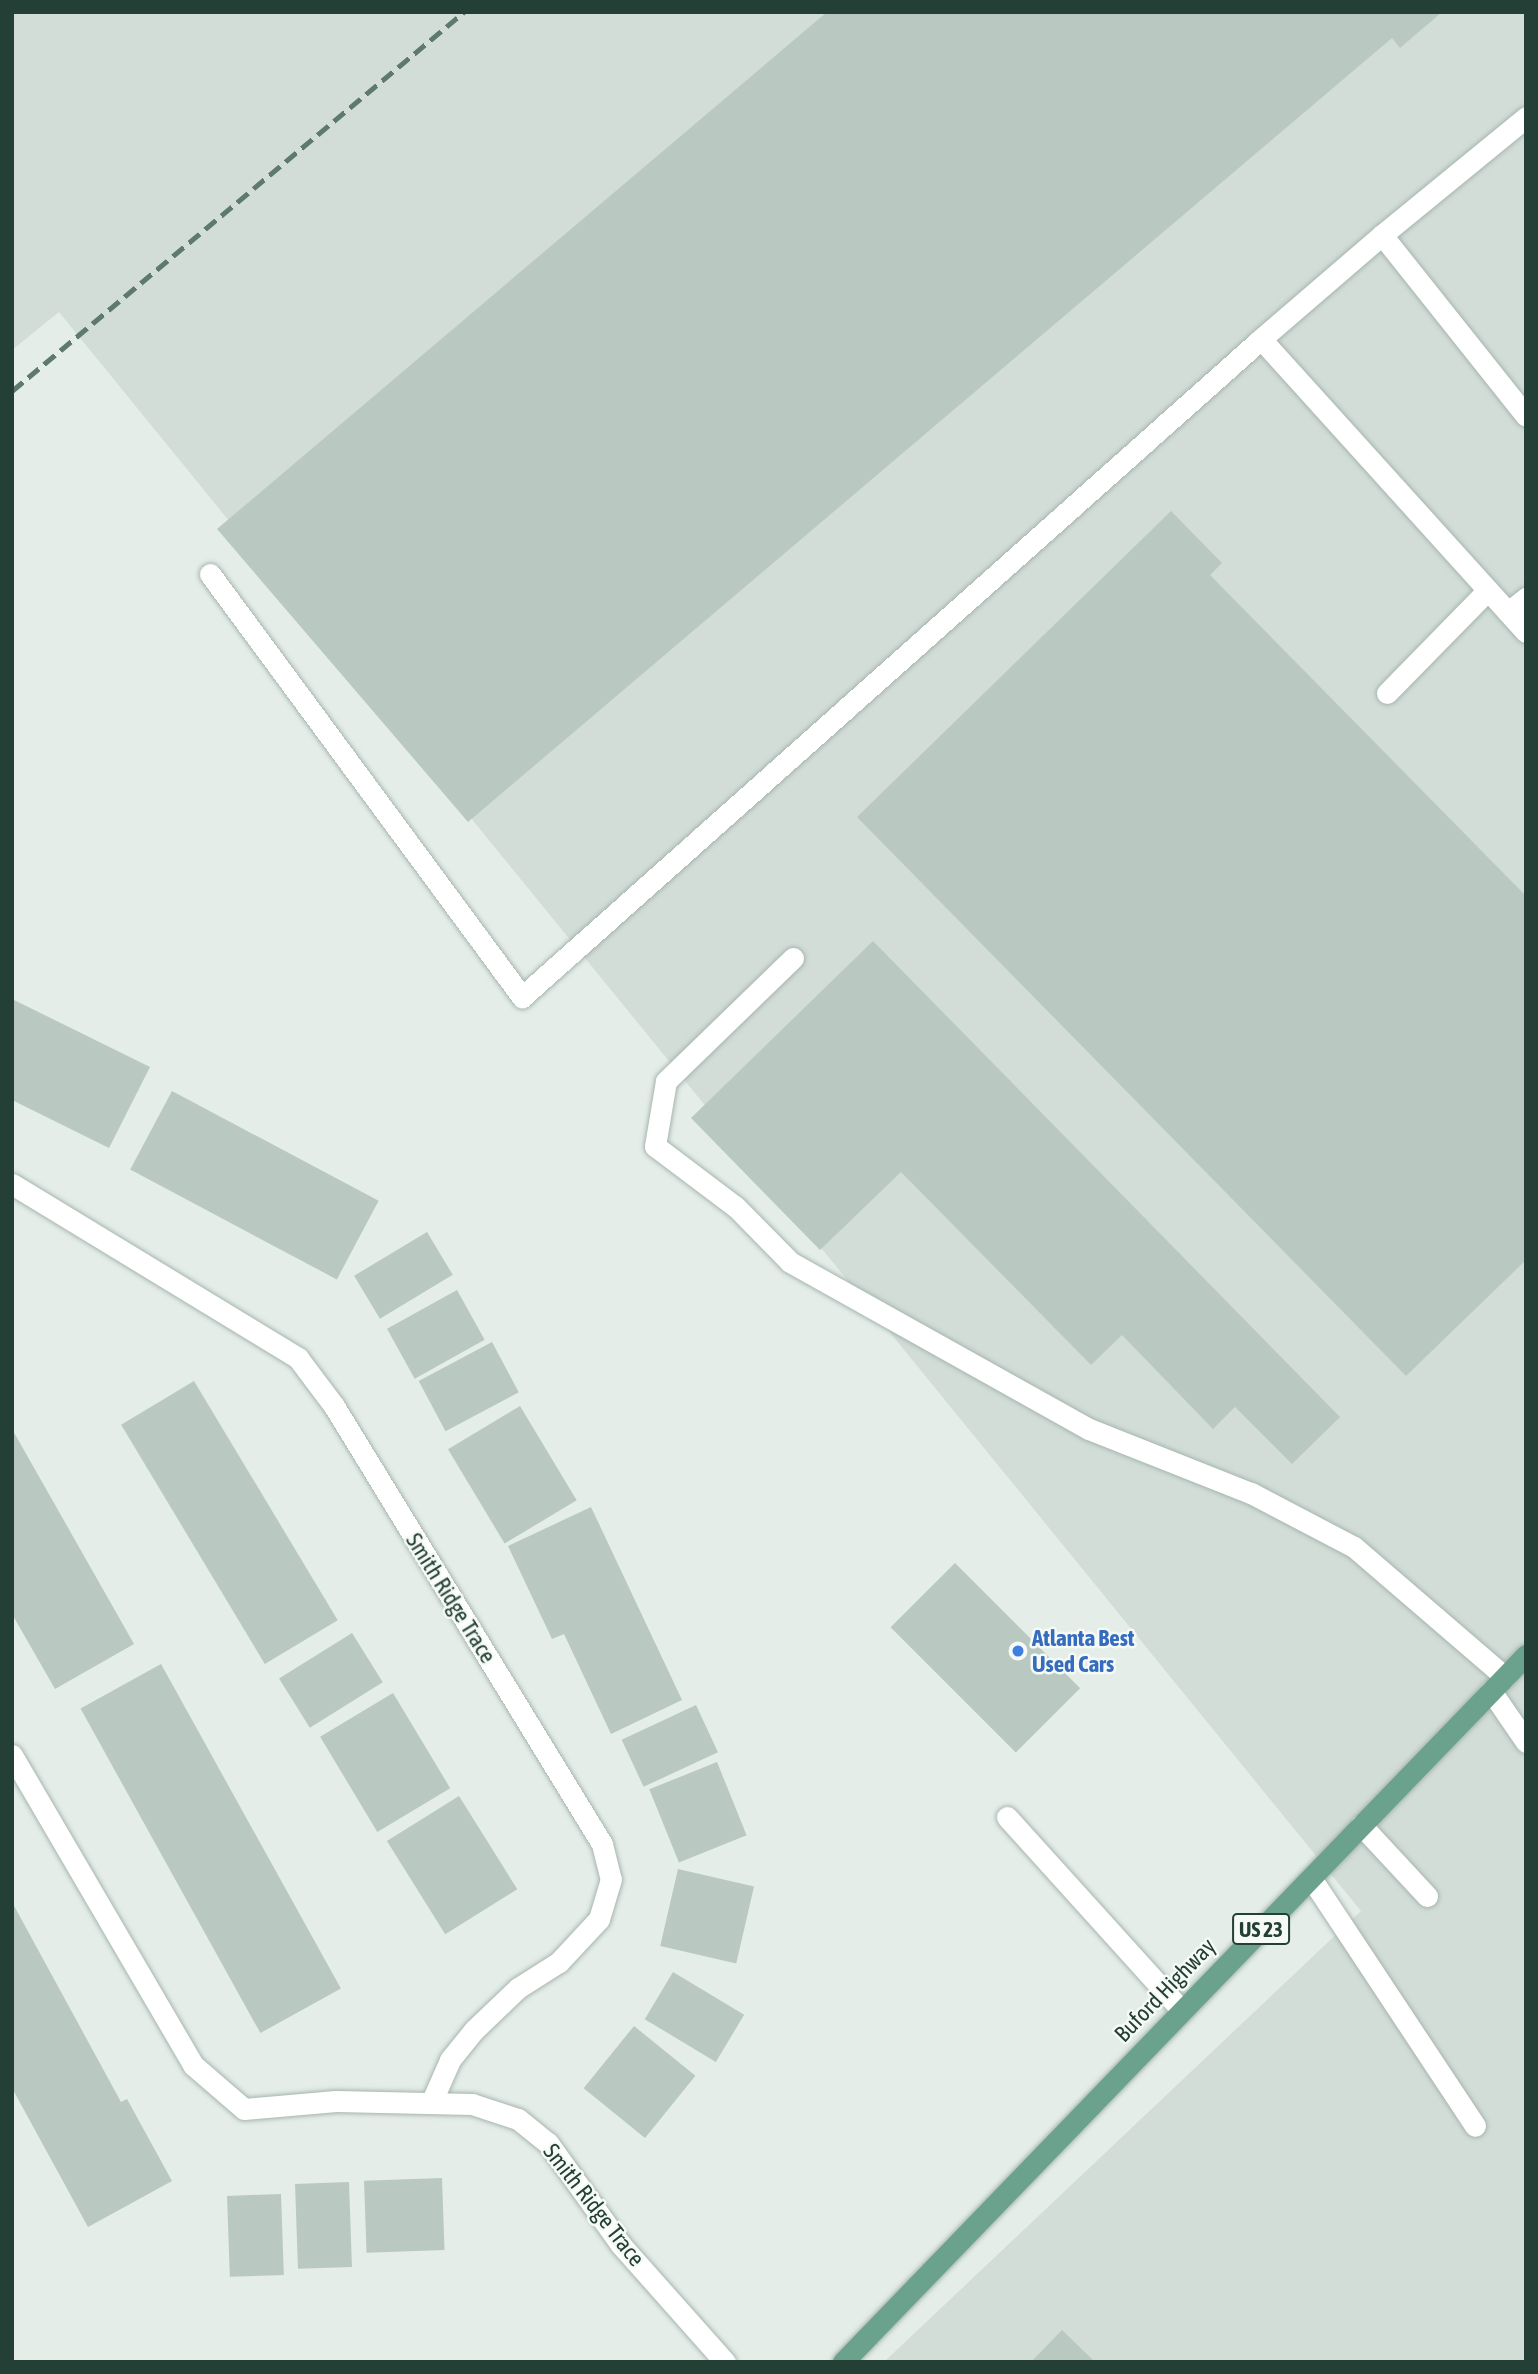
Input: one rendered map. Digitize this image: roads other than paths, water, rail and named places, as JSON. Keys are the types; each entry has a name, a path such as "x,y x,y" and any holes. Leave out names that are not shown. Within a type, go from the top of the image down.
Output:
{"main road":[{"name":"Buford Highway","path":"843,2362 1526,1655"}],"street":[{"path":"210,574 522,997 1261,339 1526,117"},
{"path":"1382,235 1526,416"},
{"path":"1261,339 1526,632"},
{"path":"1387,693 1488,590"},
{"path":"1508,612 1526,598"},
{"path":"793,958 666,1081 655,1146 736,1207 790,1262 1089,1429 1251,1493 1354,1547 1498,1684 1526,1742"},
{"name":"Smith Ridge Trace","path":"12,1184 299,1358 334,1406 602,1844 611,1879 599,1919 559,1962 518,1989 474,2030 450,2060 431,2103"},
{"name":"Smith Ridge Trace","path":"12,1755 193,2065 244,2109 336,2101 472,2104 518,2119 548,2143 621,2245 725,2362"},
{"path":"1007,1817 1182,2011"},
{"path":"1361,1825 1427,1896"},
{"path":"1311,1878 1475,2126"}],"railway":[{"path":"12,391 464,12"}],"place":[{"name":"Atlanta Best Used Cars","path":"1018,1651"}]}
